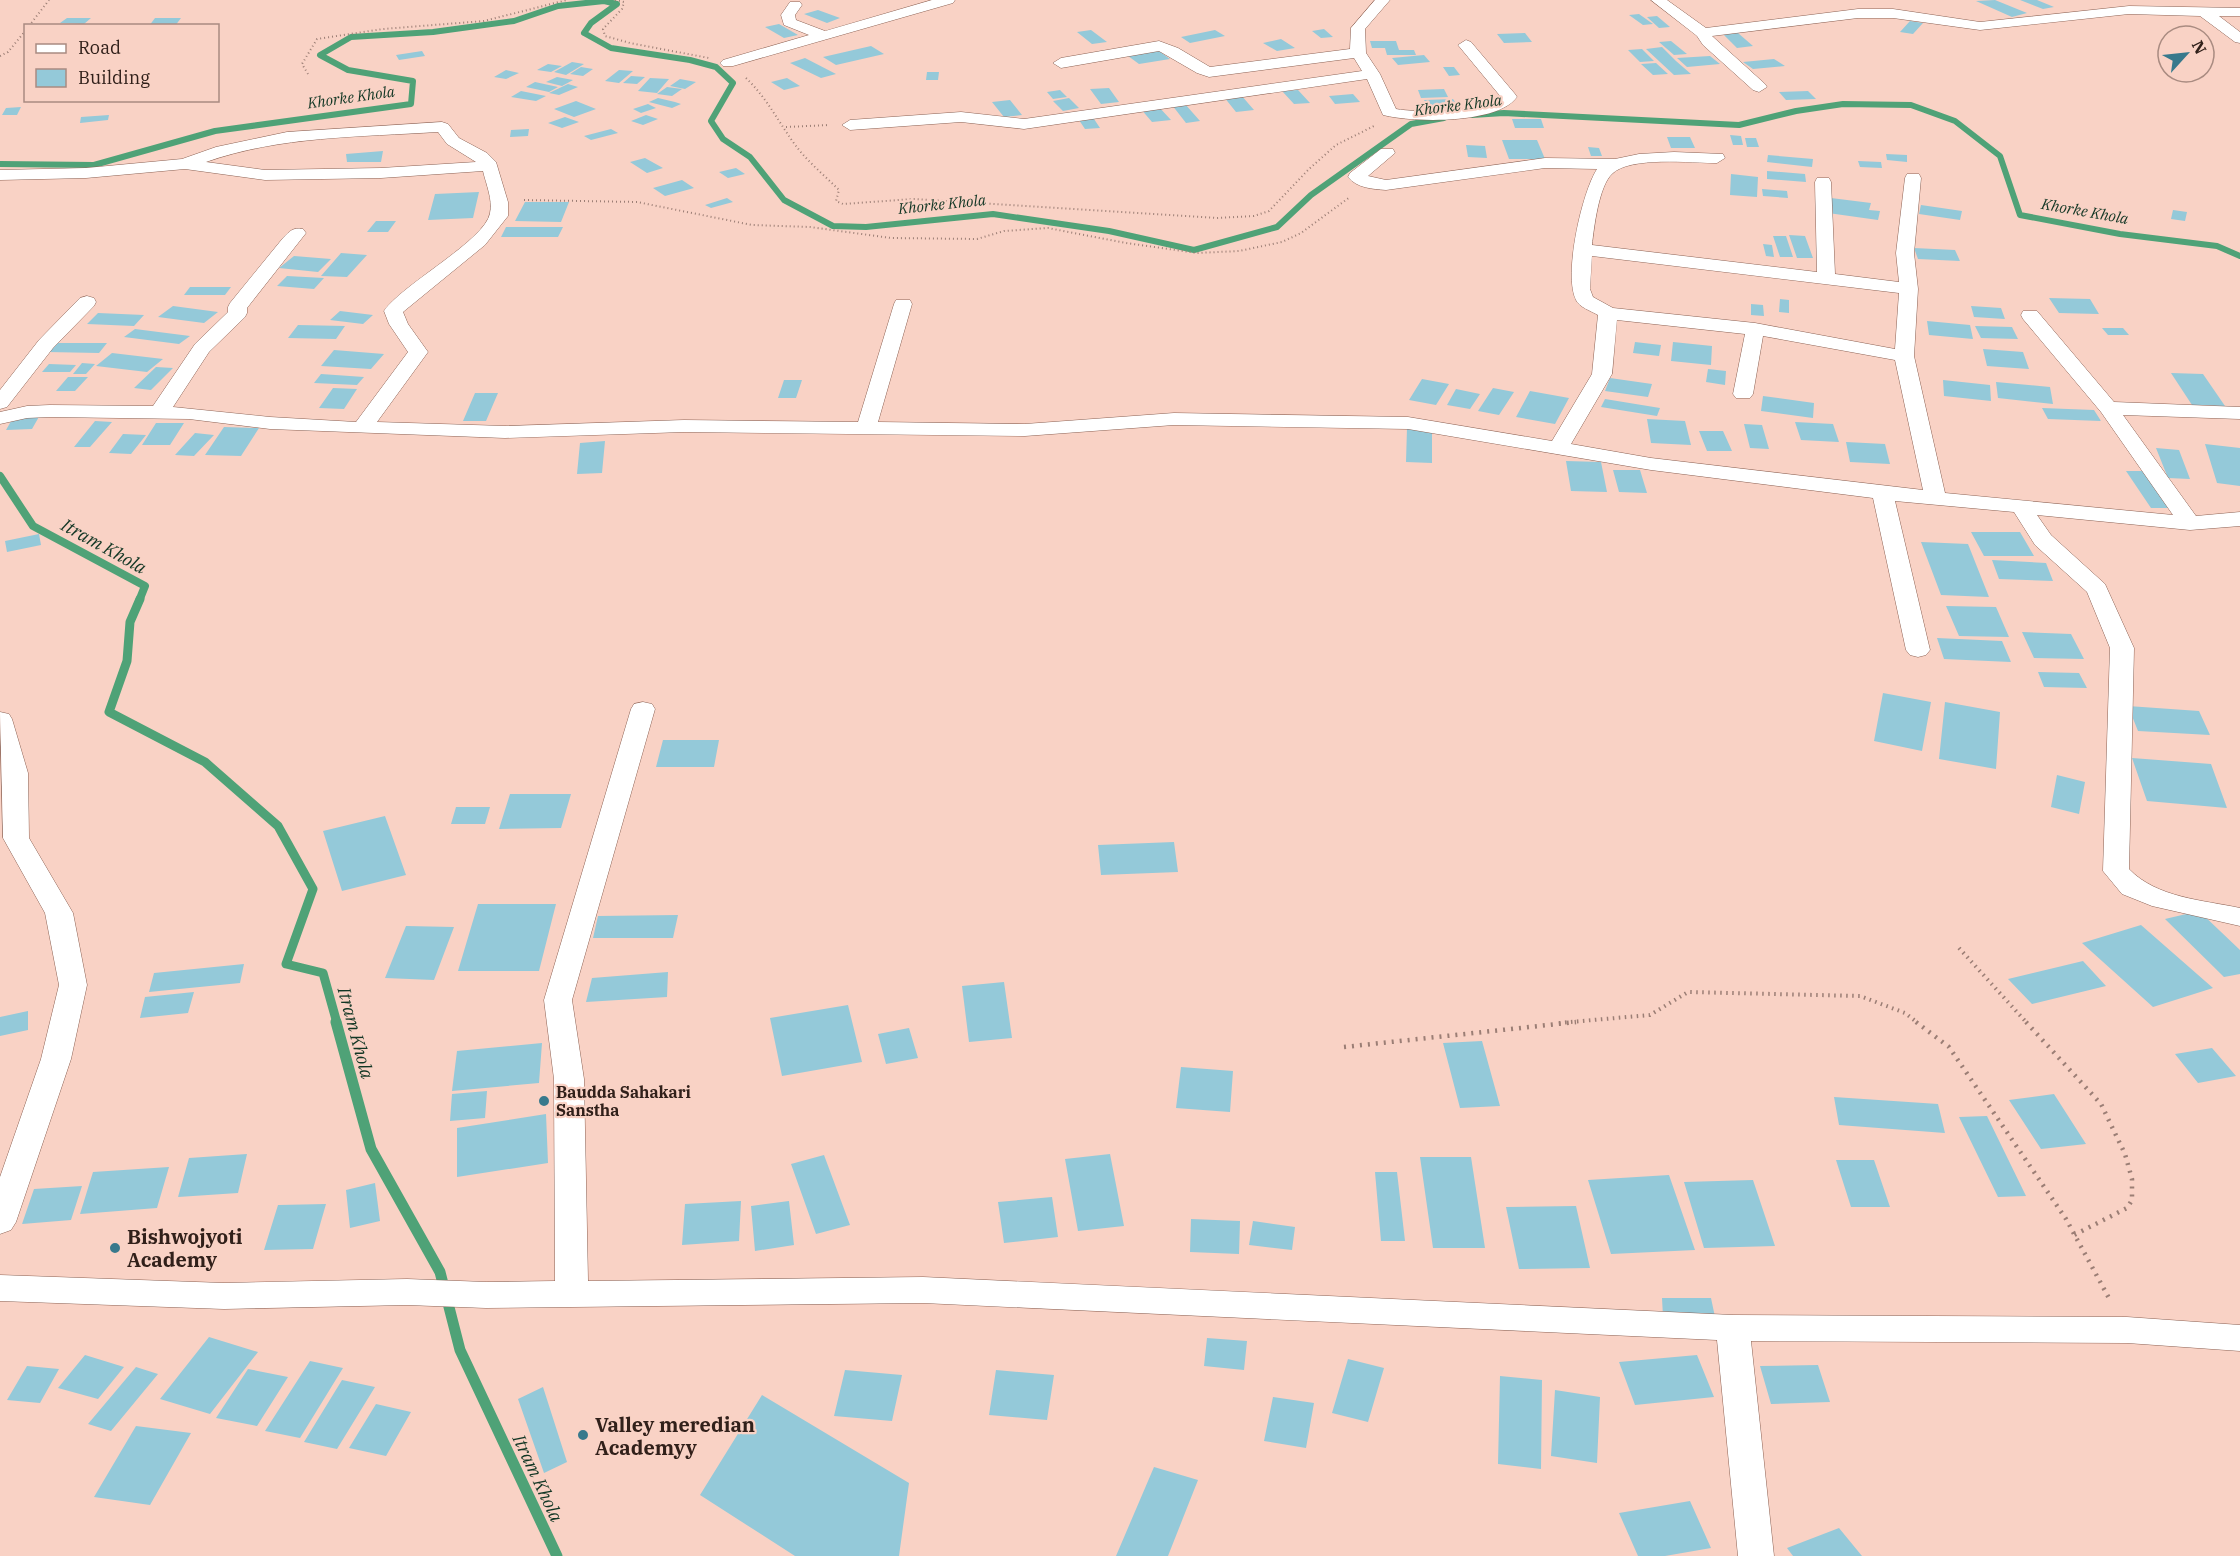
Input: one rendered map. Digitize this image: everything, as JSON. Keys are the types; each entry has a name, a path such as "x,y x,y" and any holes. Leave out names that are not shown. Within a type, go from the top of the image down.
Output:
{"street":[{"path":"728,63 948,0"},
{"path":"1383,0 1358,28 1358,53 1372,75 1389,112 1396,115 1418,116 1492,109 1504,104 1509,97 1466,45"},
{"path":"1658,0 1703,33 1708,42 1760,87"},
{"path":"2139,0 2166,10"},
{"path":"795,5 788,15 789,22 823,35"},
{"path":"1703,33 1850,14 1883,13 1959,26 1980,26 2070,15 2166,10 2240,12"},
{"path":"2203,11 2240,39"},
{"path":"1061,63 1160,46 1168,48 1197,69 1209,72 1358,53"},
{"path":"850,125 961,117 1024,124 1372,75"},
{"path":"184,164 222,151 287,137 442,127 453,141 481,157 490,166 499,202 499,216 479,241 393,311 397,326 412,341 418,352 362,428"},
{"path":"1387,153 1356,177 1368,183 1386,184 1545,163 1614,164 1633,160 1717,158"},
{"path":"0,175 86,173 184,164 265,174 381,174 490,166"},
{"path":"1614,164 1604,172 1595,194 1585,231 1581,289 1585,300 1608,313 1755,329 1904,356"},
{"path":"1913,178 1905,253 1909,289 1904,356 1935,498"},
{"path":"1823,182 1827,278"},
{"path":"158,414 202,348 237,313 237,307 258,284 276,257 297,232"},
{"path":"1583,249 1698,265 1909,289"},
{"path":"0,403 46,344 87,303"},
{"path":"866,428 903,304"},
{"path":"1558,449 1602,374 1608,313"},
{"path":"2030,315 2108,408 2190,523"},
{"path":"1743,394 1755,329"},
{"path":"2108,408 2240,413"},
{"path":"0,418 11,414 39,411 189,414 270,423 505,432 684,426 1025,430 1174,419 1386,423 1454,430 1651,464 1884,493 2190,523 2240,519"},
{"path":"1884,493 1918,650"},
{"path":"2021,507 2043,540 2097,589 2122,648 2116,871 2132,888 2162,900 2240,917"},
{"path":"572,1293 569,1079 558,1000 643,709"},
{"path":"0,719 15,773 16,838 58,913 73,985 56,1059 0,1222"},
{"path":"0,1288 224,1296 407,1292 486,1295 923,1290 1733,1328 2127,1330 2240,1338"},
{"path":"1733,1328 1756,1556"}],"path":[{"path":"31,24 49,0"},
{"path":"308,74 302,64 317,39 383,29 484,21 567,0"},
{"path":"615,0 624,1 622,9 603,29 604,36 621,42 680,50 728,63 762,93 768,107 785,127 796,146 839,190 836,201 843,204 913,199 1240,218 1269,211 1309,169 1336,145 1396,115"},
{"path":"0,56 8,52 24,32"},
{"path":"785,127 850,125"},
{"path":"499,202 539,200 637,202 752,225 810,227 891,238 977,238 1004,231 1048,228 1126,243 1197,253 1239,251 1282,242 1301,233 1368,183"},
{"path":"1959,948 2101,1104 2126,1154 2132,1179 2132,1200 2127,1208 2074,1235"},
{"path":"1344,1047 1650,1015 1688,992 1860,996 1905,1013 1949,1047 2009,1133 2074,1235 2127,1330"}],"building":[{"path":"1995,0 2027,13 2012,17 1976,1"},
{"path":"2020,0 2037,0 2054,7 2043,9"},
{"path":"818,10 840,18 827,23 804,14"},
{"path":"1639,14 1653,24 1643,25 1629,15"},
{"path":"1657,16 1670,27 1659,28 1647,17"},
{"path":"67,18 91,18 84,24 60,23"},
{"path":"155,18 181,18 176,24 150,24"},
{"path":"1910,21 1923,23 1913,34 1900,32"},
{"path":"779,24 798,35 784,38 765,27"},
{"path":"1324,29 1333,37 1321,38 1312,31"},
{"path":"1091,30 1107,42 1092,44 1077,32"},
{"path":"1215,30 1225,36 1190,43 1181,37"},
{"path":"1525,33 1532,42 1504,43 1497,34"},
{"path":"1738,33 1753,46 1737,48 1723,34"},
{"path":"1281,39 1295,48 1277,51 1263,43"},
{"path":"1370,41 1396,41 1399,50 1414,50 1416,55 1387,55 1385,48 1372,48"},
{"path":"1671,41 1687,54 1674,55 1659,42"},
{"path":"871,46 884,54 836,65 823,57"},
{"path":"1662,47 1691,74 1674,75 1646,49"},
{"path":"1155,48 1170,59 1139,64 1124,53"},
{"path":"1642,49 1654,61 1640,62 1628,50"},
{"path":"422,51 425,56 399,60 396,55"},
{"path":"1424,55 1430,62 1398,65 1392,58"},
{"path":"1710,56 1720,64 1687,67 1677,58"},
{"path":"805,58 836,74 821,78 790,63"},
{"path":"1774,59 1785,66 1753,69 1743,62"},
{"path":"572,62 584,64 566,75 554,72"},
{"path":"1656,63 1668,74 1653,75 1641,64"},
{"path":"548,64 562,66 551,72 537,70"},
{"path":"581,67 593,69 583,76 570,74"},
{"path":"1443,67 1454,67 1460,75 1449,76"},
{"path":"506,70 519,73 506,79 494,77"},
{"path":"619,70 633,71 619,83 605,81"},
{"path":"927,72 939,72 938,80 926,80"},
{"path":"631,76 645,77 637,84 623,83"},
{"path":"557,77 573,80 562,86 546,82"},
{"path":"650,78 669,79 657,93 638,91"},
{"path":"787,78 800,86 784,90 771,82"},
{"path":"680,79 696,82 685,89 670,86"},
{"path":"535,82 558,87 549,92 526,87"},
{"path":"568,84 578,87 559,95 549,93"},
{"path":"667,87 682,89 672,96 657,94"},
{"path":"1109,88 1119,102 1101,104 1090,89"},
{"path":"1444,89 1448,97 1421,98 1418,90"},
{"path":"1060,90 1067,97 1053,99 1047,92"},
{"path":"1298,90 1310,103 1294,104 1282,91"},
{"path":"521,91 546,96 536,101 511,97"},
{"path":"1808,91 1816,99 1786,100 1779,92"},
{"path":"1353,94 1360,102 1335,104 1329,96"},
{"path":"1241,95 1254,110 1236,112 1224,97"},
{"path":"658,98 681,104 672,108 649,102"},
{"path":"1069,98 1079,108 1063,111 1053,101"},
{"path":"1453,99 1457,105 1428,106 1424,100"},
{"path":"1010,100 1022,115 1004,117 992,102"},
{"path":"576,101 596,109 574,117 554,109"},
{"path":"648,104 656,108 641,113 633,109"},
{"path":"1185,104 1200,121 1186,123 1172,105"},
{"path":"1158,106 1171,120 1152,122 1140,108"},
{"path":"21,107 17,115 2,115 6,108"},
{"path":"109,115 108,120 80,123 81,117"},
{"path":"646,115 658,119 643,125 631,121"},
{"path":"1092,116 1100,128 1085,129 1077,117"},
{"path":"565,117 579,122 562,128 548,123"},
{"path":"1512,119 1541,119 1544,128 1515,128"},
{"path":"529,129 528,136 510,137 511,130"},
{"path":"611,129 618,133 591,140 584,136"},
{"path":"1730,135 1741,136 1743,145 1733,145"},
{"path":"1667,137 1690,137 1695,148 1671,148"},
{"path":"1745,138 1756,138 1759,147 1747,147"},
{"path":"1502,140 1537,140 1545,159 1509,159"},
{"path":"1466,145 1485,146 1487,158 1468,157"},
{"path":"1588,147 1599,148 1602,156 1591,156"},
{"path":"383,151 381,162 347,162 346,154"},
{"path":"1886,154 1907,155 1907,162 1887,160"},
{"path":"1768,155 1813,159 1812,167 1767,162"},
{"path":"645,158 663,168 647,173 630,162"},
{"path":"1858,161 1881,162 1882,168 1860,167"},
{"path":"736,168 745,174 728,178 719,172"},
{"path":"1767,171 1805,174 1806,182 1767,179"},
{"path":"1731,174 1758,177 1757,197 1730,195"},
{"path":"682,180 694,188 665,196 653,188"},
{"path":"1762,189 1787,191 1788,198 1763,196"},
{"path":"479,192 473,218 428,220 435,194"},
{"path":"727,198 733,202 711,208 705,205"},
{"path":"1831,198 1871,203 1869,210 1880,211 1878,220 1828,213"},
{"path":"525,202 569,202 561,222 515,221"},
{"path":"1921,205 1962,211 1960,220 1919,214"},
{"path":"2173,210 2187,212 2185,221 2171,219"},
{"path":"376,221 396,221 388,232 367,232"},
{"path":"506,227 563,227 558,237 501,237"},
{"path":"1789,235 1805,236 1813,258 1797,258"},
{"path":"1773,236 1786,236 1793,257 1780,257"},
{"path":"1763,244 1772,245 1774,257 1766,256"},
{"path":"1914,248 1955,250 1960,261 1918,259"},
{"path":"341,253 367,255 347,277 321,276"},
{"path":"294,256 331,259 318,272 279,268"},
{"path":"287,276 324,278 314,289 277,286"},
{"path":"190,287 231,287 225,295 184,295"},
{"path":"2049,298 2090,299 2099,314 2059,313"},
{"path":"1780,299 1789,300 1789,313 1779,312"},
{"path":"1751,304 1763,305 1764,316 1751,315"},
{"path":"173,306 218,312 204,323 158,317"},
{"path":"1971,306 2001,308 2005,319 1974,317"},
{"path":"340,311 373,315 363,324 330,320"},
{"path":"98,313 144,315 134,326 87,324"},
{"path":"1927,321 1970,325 1973,339 1929,335"},
{"path":"298,325 345,326 336,339 288,338"},
{"path":"1975,326 2012,327 2018,339 1981,338"},
{"path":"2102,328 2123,328 2129,335 2108,335"},
{"path":"135,329 190,336 179,344 124,337"},
{"path":"1635,342 1661,345 1659,356 1633,353"},
{"path":"1673,342 1712,346 1711,365 1671,361"},
{"path":"55,343 107,343 99,353 47,352"},
{"path":"1983,349 2023,352 2029,369 1987,366"},
{"path":"334,350 384,354 371,369 321,366"},
{"path":"112,353 163,359 147,372 96,366"},
{"path":"82,363 95,364 86,374 73,374"},
{"path":"49,364 76,365 70,372 42,372"},
{"path":"156,367 173,368 151,390 134,388"},
{"path":"1708,369 1726,371 1725,385 1706,382"},
{"path":"2171,373 2203,374 2225,406 2192,405"},
{"path":"321,374 364,377 357,385 314,383"},
{"path":"68,377 88,377 75,391 56,391"},
{"path":"1610,378 1652,384 1648,397 1605,391"},
{"path":"1422,379 1449,384 1436,405 1409,400"},
{"path":"784,380 802,380 796,398 778,398"},
{"path":"1943,380 1990,385 1991,401 1944,396"},
{"path":"1996,382 2050,387 2053,404 1998,398"},
{"path":"333,388 357,389 344,409 319,408"},
{"path":"1493,388 1514,392 1499,415 1478,411"},
{"path":"1456,389 1480,394 1470,409 1447,405"},
{"path":"1530,391 1569,398 1555,424 1516,417"},
{"path":"475,393 498,393 486,421 463,421"},
{"path":"1763,396 1814,403 1813,418 1761,411"},
{"path":"1605,399 1660,408 1657,416 1601,407"},
{"path":"2042,408 2094,410 2101,421 2048,419"},
{"path":"40,415 32,429 6,430 14,416"},
{"path":"1647,419 1685,421 1691,445 1651,443"},
{"path":"95,421 112,422 90,447 74,447"},
{"path":"1795,422 1833,424 1839,442 1801,440"},
{"path":"156,423 184,423 170,445 142,445"},
{"path":"1744,424 1762,425 1769,449 1750,448"},
{"path":"224,427 259,428 241,456 205,455"},
{"path":"1407,428 1432,429 1432,463 1406,462"},
{"path":"1699,431 1723,431 1732,451 1707,451"},
{"path":"195,433 214,435 194,456 175,455"},
{"path":"123,434 146,435 131,454 109,453"},
{"path":"605,441 602,473 577,474 580,443"},
{"path":"1846,442 1885,444 1890,464 1850,462"},
{"path":"2205,444 2240,448 2240,486 2217,483"},
{"path":"2156,448 2179,450 2190,479 2168,478"},
{"path":"1566,461 1601,462 1607,492 1571,491"},
{"path":"1613,470 1640,470 1647,493 1619,492"},
{"path":"2126,471 2143,471 2169,508 2151,508"},
{"path":"1971,532 2020,532 2034,556 1984,556"},
{"path":"39,534 41,545 7,552 5,541"},
{"path":"1921,542 1968,544 1989,597 1941,595"},
{"path":"1992,560 2046,563 2053,581 1999,579"},
{"path":"1946,606 1996,607 2009,637 1959,636"},
{"path":"2022,632 2071,634 2084,659 2034,658"},
{"path":"1937,638 2002,641 2011,662 1944,659"},
{"path":"2038,672 2079,673 2087,688 2044,687"},
{"path":"1883,693 1931,702 1922,751 1874,741"},
{"path":"1945,702 2000,712 1996,769 1939,759"},
{"path":"2128,706 2199,711 2210,735 2138,731"},
{"path":"663,740 719,740 714,767 656,767"},
{"path":"2132,758 2211,764 2227,808 2147,801"},
{"path":"2057,775 2085,782 2079,814 2051,807"},
{"path":"510,794 571,794 561,828 499,829"},
{"path":"456,807 490,807 485,824 451,824"},
{"path":"385,816 406,875 342,891 323,831"},
{"path":"1174,842 1178,872 1101,875 1098,845"},
{"path":"478,904 556,904 539,971 458,971"},
{"path":"2199,911 2240,950 2240,974 2224,977 2165,919"},
{"path":"678,915 673,938 593,938 598,916"},
{"path":"2141,925 2213,988 2153,1007 2082,943"},
{"path":"406,926 454,927 434,980 385,978"},
{"path":"2083,961 2106,986 2032,1004 2008,979"},
{"path":"244,964 240,983 149,992 154,973"},
{"path":"668,972 667,997 586,1002 592,978"},
{"path":"1004,982 1012,1038 969,1042 962,986"},
{"path":"194,992 188,1013 140,1018 145,997"},
{"path":"848,1005 862,1062 782,1076 770,1018"},
{"path":"28,1011 28,1030 0,1036 0,1017"},
{"path":"909,1028 918,1058 886,1064 878,1034"},
{"path":"1482,1041 1500,1106 1460,1108 1443,1043"},
{"path":"542,1043 539,1083 452,1091 457,1051"},
{"path":"2212,1048 2236,1076 2198,1083 2175,1054"},
{"path":"1181,1067 1233,1071 1230,1112 1176,1108"},
{"path":"487,1091 485,1118 450,1121 452,1094"},
{"path":"2054,1094 2086,1144 2041,1149 2009,1100"},
{"path":"1834,1097 1938,1104 1945,1133 1839,1125"},
{"path":"546,1114 548,1163 457,1177 457,1128"},
{"path":"1987,1116 2026,1196 1998,1197 1959,1117"},
{"path":"247,1154 238,1193 178,1197 189,1158"},
{"path":"1110,1154 1124,1226 1078,1231 1065,1159"},
{"path":"824,1155 850,1225 816,1234 791,1164"},
{"path":"1420,1157 1471,1157 1485,1248 1433,1248"},
{"path":"1836,1160 1874,1160 1890,1207 1851,1207"},
{"path":"169,1167 157,1208 80,1214 93,1172"},
{"path":"1375,1172 1397,1172 1405,1241 1381,1241"},
{"path":"1669,1175 1695,1250 1611,1254 1588,1180"},
{"path":"1753,1180 1775,1246 1704,1248 1684,1182"},
{"path":"375,1183 380,1221 350,1228 346,1190"},
{"path":"82,1186 71,1220 22,1224 34,1189"},
{"path":"1052,1197 1058,1237 1004,1243 998,1202"},
{"path":"741,1201 739,1241 682,1245 685,1204"},
{"path":"789,1201 794,1245 755,1251 751,1206"},
{"path":"326,1204 313,1249 264,1250 278,1205"},
{"path":"1576,1206 1590,1268 1519,1269 1506,1207"},
{"path":"1191,1219 1240,1221 1239,1254 1190,1252"},
{"path":"1253,1221 1295,1227 1292,1250 1249,1245"},
{"path":"1662,1298 1711,1298 1715,1317 1663,1317"},
{"path":"209,1337 258,1352 210,1414 160,1399"},
{"path":"1207,1338 1247,1341 1244,1370 1204,1366"},
{"path":"85,1355 124,1367 98,1399 58,1388"},
{"path":"1697,1355 1714,1397 1635,1405 1619,1362"},
{"path":"1348,1359 1384,1368 1368,1422 1332,1413"},
{"path":"310,1361 343,1368 300,1438 265,1431"},
{"path":"1818,1365 1830,1402 1771,1404 1760,1366"},
{"path":"27,1366 59,1369 40,1403 7,1400"},
{"path":"136,1367 158,1374 111,1431 88,1424"},
{"path":"248,1369 288,1377 257,1426 216,1418"},
{"path":"845,1370 902,1375 892,1421 834,1416"},
{"path":"996,1370 1054,1375 1047,1420 989,1415"},
{"path":"1500,1376 1542,1380 1541,1469 1498,1464"},
{"path":"342,1380 375,1387 337,1449 304,1442"},
{"path":"543,1387 567,1462 544,1473 518,1399"},
{"path":"1555,1390 1600,1397 1597,1463 1551,1456"},
{"path":"762,1395 909,1483 899,1556 795,1556 700,1495"},
{"path":"1273,1397 1314,1403 1306,1448 1264,1441"},
{"path":"376,1404 411,1412 386,1456 349,1448"},
{"path":"136,1426 191,1433 150,1505 94,1497"},
{"path":"1154,1467 1198,1480 1168,1556 1116,1556"},
{"path":"1690,1501 1711,1548 1665,1556 1638,1556 1619,1513"},
{"path":"1839,1528 1862,1556 1793,1556 1787,1548"}],"waterway":[{"name":"Khorke Khola","path":"0,164 94,165 215,131 411,104 413,81 348,70 320,55 351,37 433,32 514,21 558,6 604,1 617,4 591,23 584,33 611,48 690,60 716,67 733,83 711,121 723,139 750,157 784,200 833,226 866,227 993,214 1109,231 1194,250 1277,227 1311,195 1411,124 1444,118"},
{"name":"Khorke Khola","path":"1472,115 1504,113 1739,125 1796,111 1843,104 1911,105 1955,121 2000,156 2020,215 2120,234 2217,246 2240,256"},
{"name":"Itram Khola","path":"0,476 33,526 145,586 139,601"},
{"name":"Itram Khola","path":"140,599 130,622 127,661 109,712 205,762 278,826 313,889 286,964 323,973 337,1023"},
{"name":"Itram Khola","path":"336,1022 371,1149 440,1272 460,1350 557,1556"}],"place":[{"name":"Baudda Sahakari Sanstha","path":"544,1101"},
{"name":"Bishwojyoti Academy","path":"115,1248"},
{"name":"Valley meredian Academyy","path":"583,1435"}]}
